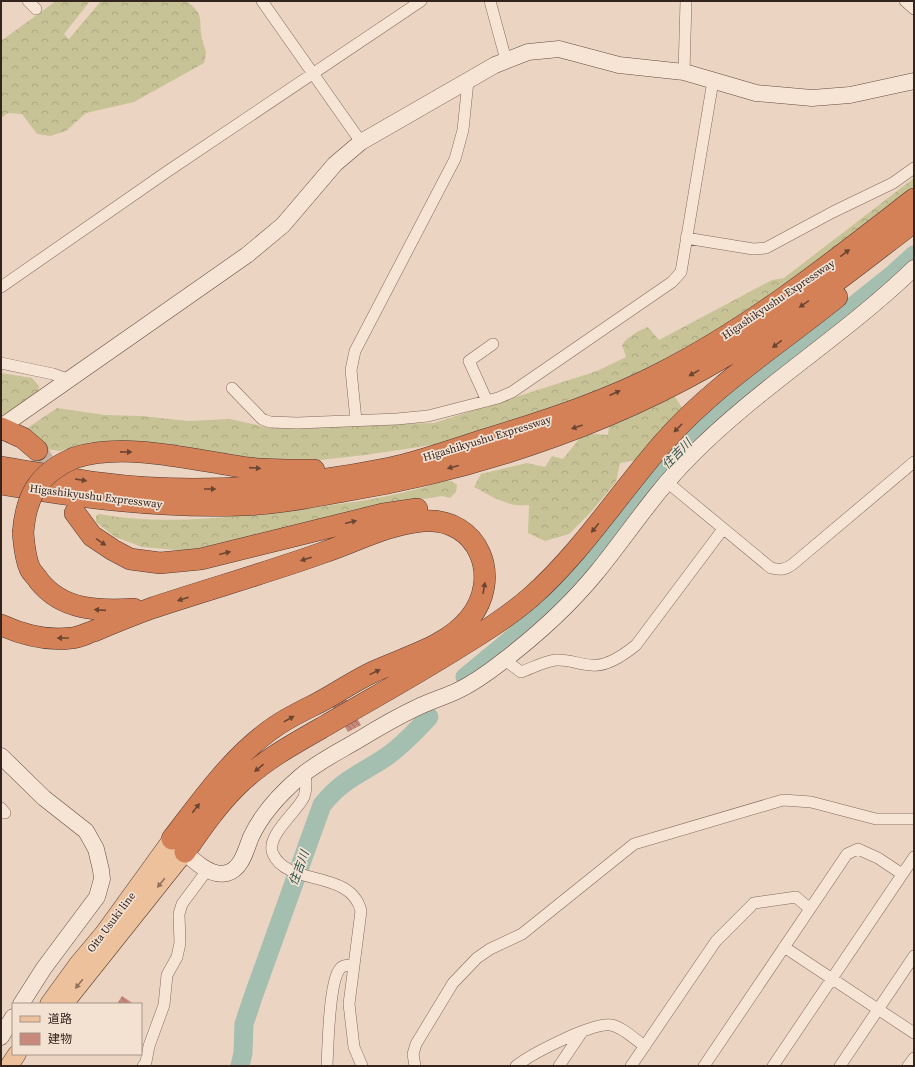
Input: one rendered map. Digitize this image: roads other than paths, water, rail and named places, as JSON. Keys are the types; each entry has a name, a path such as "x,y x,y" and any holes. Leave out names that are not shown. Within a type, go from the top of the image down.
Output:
{"highway":[{"name":"Higashikyushu Expressway","path":"1,466 101,483 166,488 210,489 280,485 392,467 538,423 602,399 661,373 738,328 780,300 819,273 914,199"},
{"name":"Higashikyushu Expressway","path":"1,484 110,500 177,505 244,505 359,489 405,480 462,465 599,419 675,383 750,342 824,290 914,222"},
{"path":"179,846 213,814 238,784 264,764 302,739 426,668 493,626 531,597 570,559 665,441 699,407 737,375 856,282 914,230"},
{"path":"1,428 23,438 37,450"},
{"path":"153,608 110,610 84,609 65,602 46,589 30,569 25,550 23,533 26,507 38,484 52,470 74,458 97,452 125,452 251,468 337,470 392,467"},
{"path":"75,513 92,536 113,550 130,559 160,563 201,559 383,514 406,510 432,509 453,512 477,527 491,543 498,561 500,584 495,604 484,622 426,668"},
{"path":"1,625 15,632 40,638 73,638 153,608 323,553 389,529 416,522 437,522 447,524 462,531 478,549 485,573 486,584 480,602 468,620 443,640 372,673 276,726 246,750 214,784 179,846"}],"main road":[{"name":"Oita Usuki line","path":"50,1003 78,964 179,846"},
{"name":"Oita Usuki line","path":"65,1003 179,846"},
{"path":"9,1066 16,1055"},
{"path":"22,1066 29,1055"}],"street":[{"path":"28,1 36,9"},
{"path":"1,287 168,170 421,1"},
{"path":"490,1 506,60"},
{"path":"684,72 686,1"},
{"path":"905,1 914,9"},
{"path":"265,2 312,74 361,142"},
{"path":"1,428 232,266 265,240 291,216 336,164 361,142 506,60 540,50 559,49 619,65 684,72 756,93 819,98 850,95 914,81"},
{"path":"356,420 351,370 355,351 455,159 463,130 468,81"},
{"path":"232,388 256,415 270,422 356,420 428,416 487,401 512,392 672,282 681,272 713,81"},
{"path":"686,238 753,249 766,248 833,212 893,183 914,168"},
{"path":"179,846 208,869 224,873 236,868 241,861 262,818 281,795 305,773 401,716 469,684 505,660 545,626 591,579 667,482 730,420 786,372 858,318 914,268"},
{"path":"487,401 469,361 492,344"},
{"path":"1,363 54,374 70,380"},
{"path":"667,482 770,568 778,570 787,569 914,462"},
{"path":"505,660 521,672 555,660 573,660 592,666 599,665 626,653 636,645 723,529"},
{"path":"1,756 44,798 86,831 96,849 101,870 100,888 92,905 44,968 22,1003"},
{"path":"305,773 305,796 278,830 273,842 273,854 279,862 292,870 347,888 358,900 361,911 349,1004 354,1047 362,1066"},
{"path":"415,1066 413,1054 416,1044 453,983 490,949 522,934 634,844 783,800 811,802 876,818 914,819"},
{"path":"704,1066 847,854 858,849 878,858 902,874"},
{"path":"773,1066 914,857"},
{"path":"143,1066 146,1062 149,1046 164,1005 167,975 177,958 180,943 179,914 182,904 208,869"},
{"path":"631,1066 716,941 754,903 796,897 810,909"},
{"path":"784,947 914,1033"},
{"path":"840,1066 914,956"},
{"path":"327,1066 332,992 339,970 344,966 353,965"},
{"path":"1,1037 12,1018"},
{"path":"516,1066 529,1056 582,1032 609,1025 616,1027 645,1046"},
{"path":"559,1066 582,1032"},
{"path":"908,1066 914,1058"}],"waterway":[{"name":"住吉川","path":"465,677 532,622 572,581 651,482 687,442 724,409 892,275 914,255"},
{"name":"住吉川","path":"240,1066 243,1053 244,1024 322,805 344,783 398,748 429,717"}],"tunnel":[{"path":"37,450 59,487"}]}
